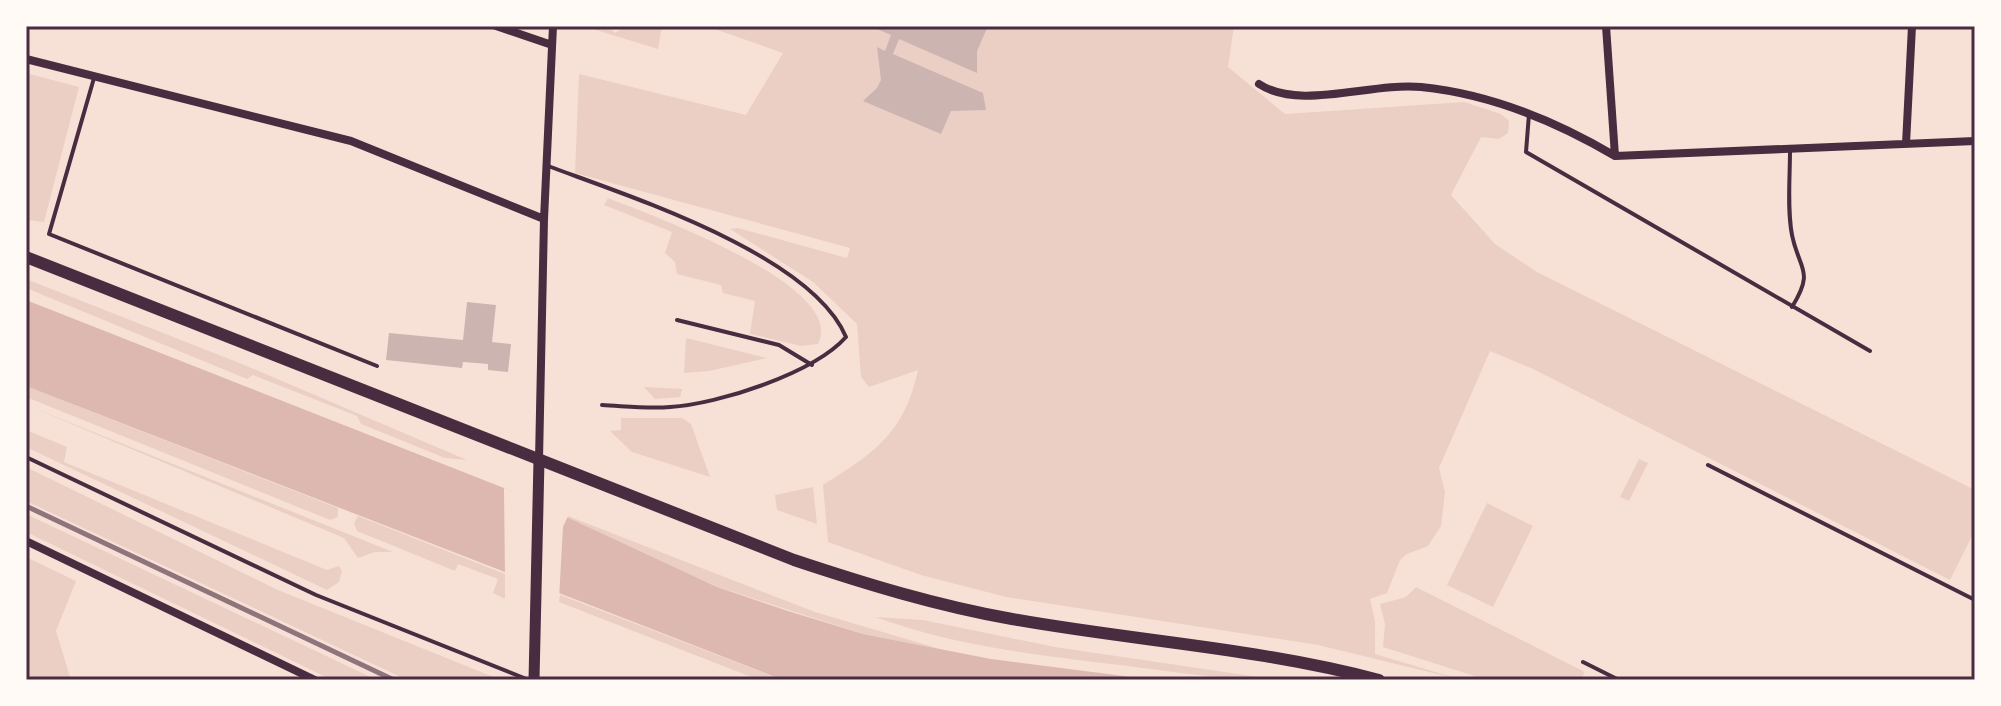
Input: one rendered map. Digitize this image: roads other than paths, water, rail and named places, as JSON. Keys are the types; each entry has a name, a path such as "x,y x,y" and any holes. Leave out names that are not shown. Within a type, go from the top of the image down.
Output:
{"main road":[{"path":"26,257 794,560 917,598 1010,619 1274,658 1379,680"},
{"path":"531,680 539,460"}],"street":[{"path":"496,26 552,45"},
{"path":"539,460 544,219 553,26"},
{"path":"1606,26 1615,156"},
{"path":"1906,144 1912,26"},
{"path":"26,59 351,141 544,219"},
{"path":"1259,84 1273,93 1290,97 1382,86 1451,91 1529,112 1567,128 1615,156 1975,141"},
{"path":"26,541 315,680"}],"lane":[{"path":"94,78 49,234 377,366"},
{"path":"1529,112 1526,152 1870,351"},
{"path":"1790,148 1792,235 1805,265 1803,289 1792,307"},
{"path":"548,166 685,218 741,246 807,289 835,317 846,337 831,353 812,365 687,405 602,405"},
{"path":"677,320 779,345 812,365"},
{"path":"26,457 316,595 531,680"},
{"path":"1708,465 1975,600"},
{"path":"1583,662 1619,680"}],"railway":[{"path":"26,506 394,680"}]}
